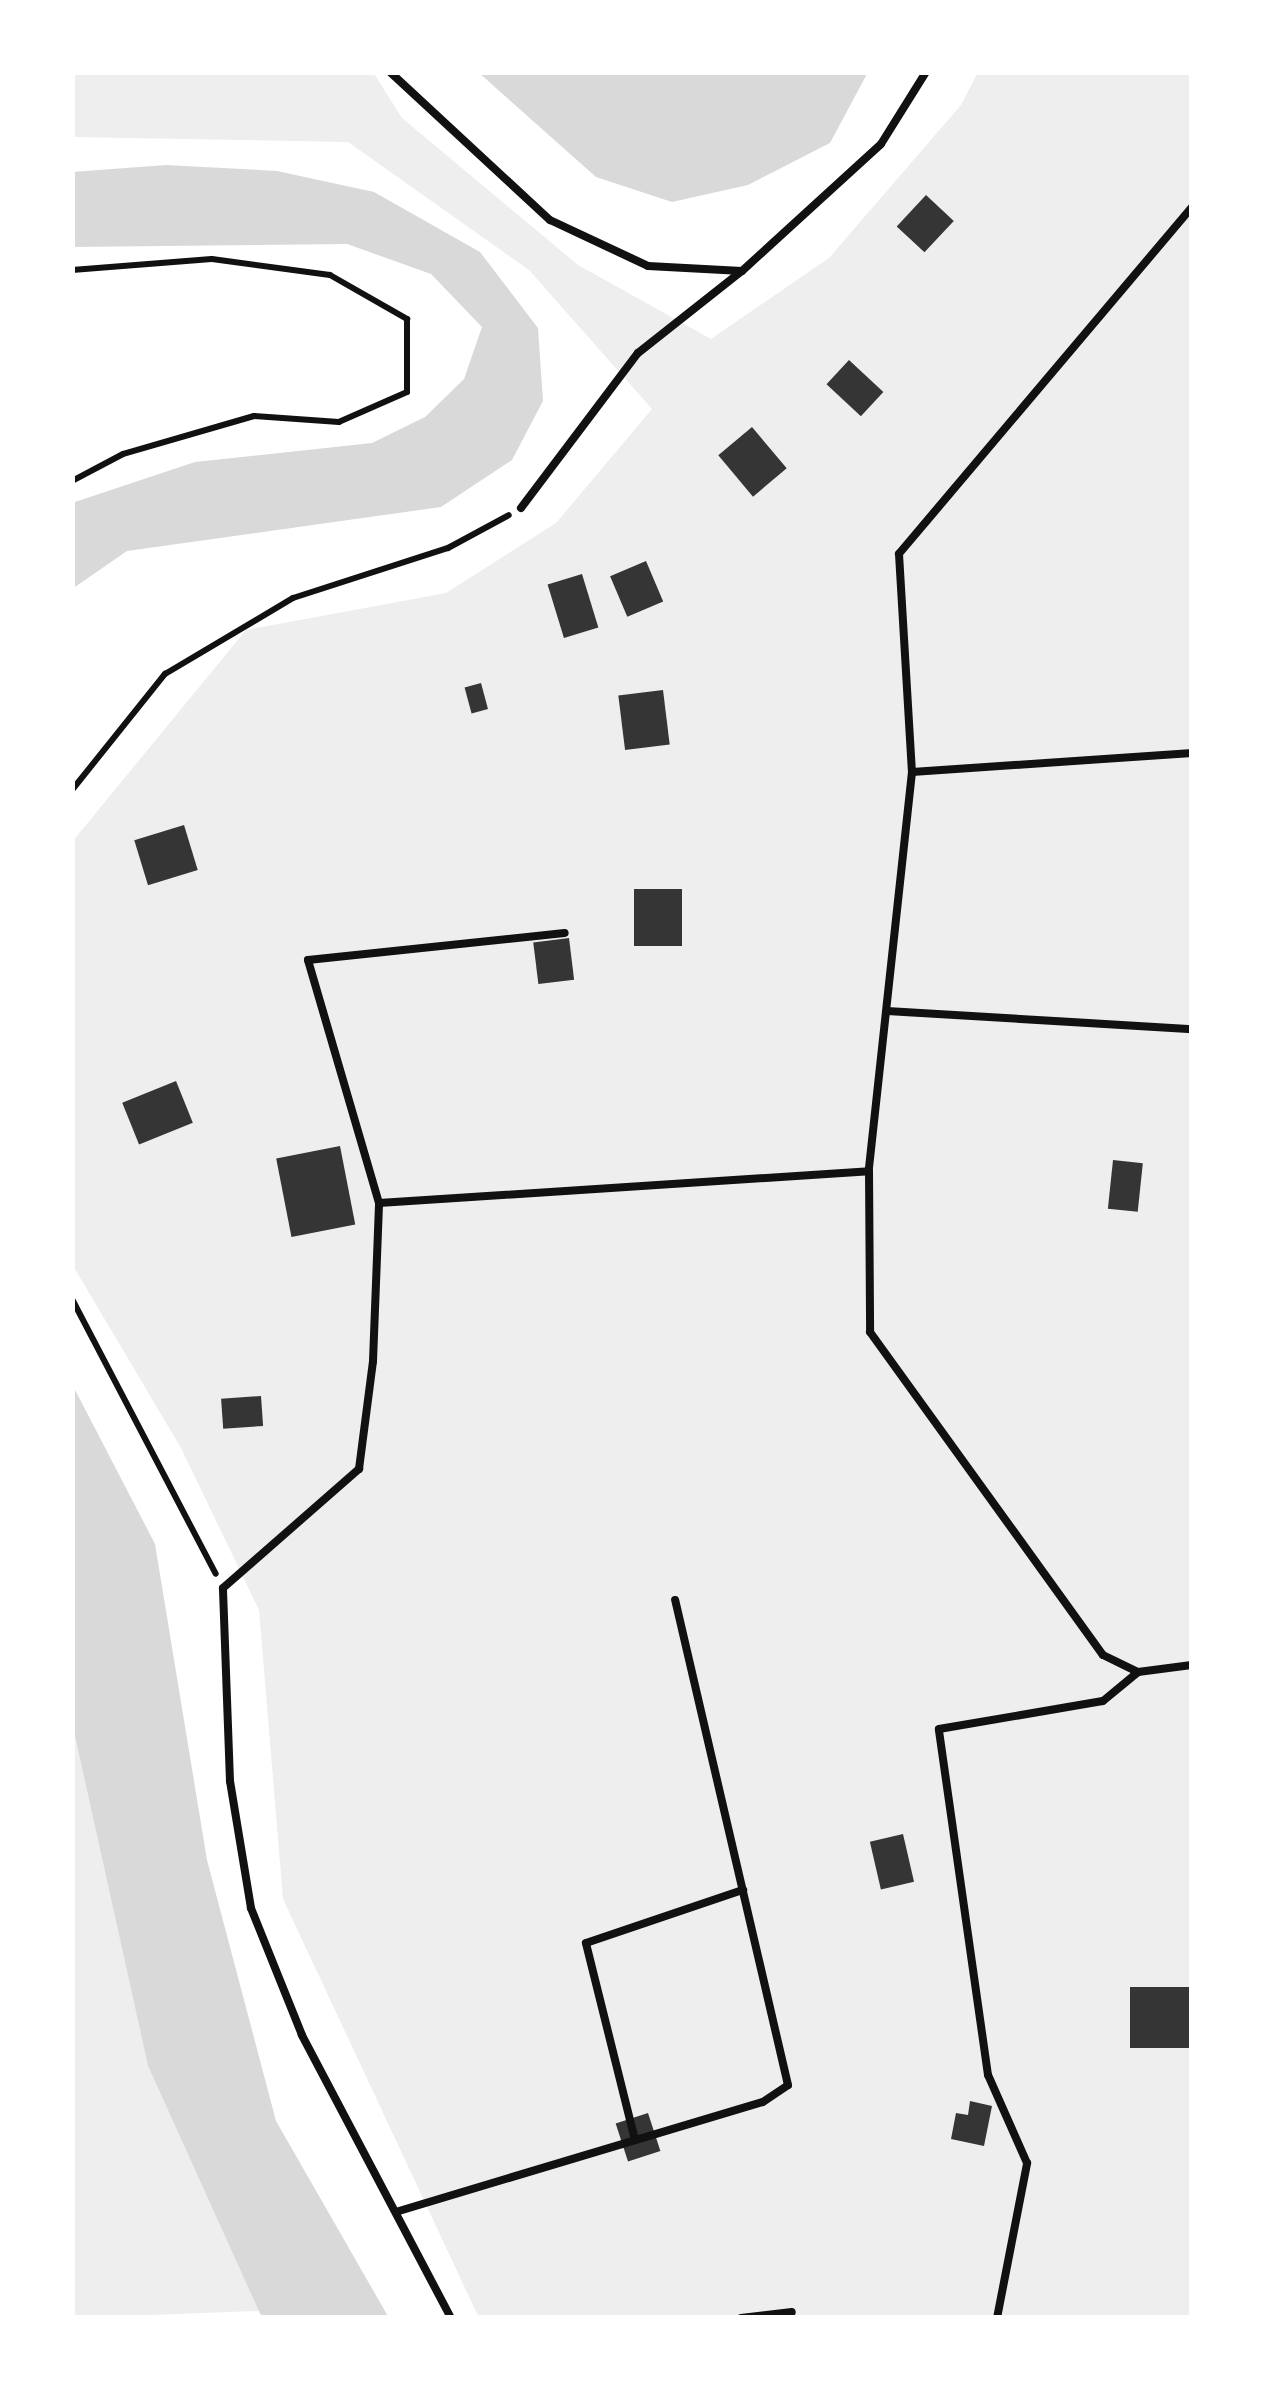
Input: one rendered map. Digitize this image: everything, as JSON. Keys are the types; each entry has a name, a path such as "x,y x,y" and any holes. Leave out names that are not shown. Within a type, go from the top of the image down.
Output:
{"lane":[{"path":"390,72 550,220 648,266 742,271"},
{"path":"521,508 638,353 742,271 881,144 926,72"},
{"path":"1138,1672 1103,1654 870,1332 869,1171 912,772 899,554 1192,207"},
{"path":"912,772 1192,753"},
{"path":"451,2318 399,2211 302,2036 251,1908 230,1781 223,1588 358,1469 373,1361 379,1203 308,960 566,933"},
{"path":"886,1011 1192,1028"},
{"path":"379,1203 869,1171"},
{"path":"399,2211 763,2102 788,2085 675,1600"},
{"path":"997,2318 1028,2164 988,2075 939,1729 1103,1701 1138,1672 1192,1665"},
{"path":"635,2140 586,1943 743,1890"},
{"path":"741,2318 792,2312"}],"path":[{"path":"72,270 212,259 330,275 407,319 407,392 339,422 254,416 123,454 72,481"},
{"path":"72,790 165,674 293,598 448,548 521,508"},
{"path":"72,1299 223,1588"}],"shaded area":[{"path":"72,72 373,72 402,118 578,265 711,339 829,258 961,105 978,72 1192,72 1192,2318 479,2318 283,1899 259,1610 181,1448 72,1264 72,842 246,630 446,593 556,523 652,409 529,270 348,142 72,137"},
{"path":"478,72 868,72 830,143 748,185 672,202 596,177"},
{"path":"166,165 277,171 374,192 480,252 538,328 543,401 512,460 441,507 127,551 72,589 72,503 195,462 372,443 425,417 464,379 482,327 431,274 347,244 72,247 72,172"},
{"path":"72,1384 155,1544 207,1860 276,2121 389,2318 262,2318 148,2066 72,1723"},
{"path":"72,1723 148,2066 259,2311 72,2318"}],"building":[{"path":"926,195 954,221 924,252 897,226"},
{"path":"849,360 883,392 861,416 826,384"},
{"path":"752,427 787,468 753,497 718,455"},
{"path":"646,561 663,602 627,617 610,576"},
{"path":"582,574 598,628 564,638 548,585"},
{"path":"481,683 488,709 472,713 465,687"},
{"path":"663,690 670,745 625,750 618,695"},
{"path":"184,825 198,870 148,885 134,840"},
{"path":"634,889 682,889 682,946 634,946"},
{"path":"569,938 574,980 538,984 533,942"},
{"path":"176,1081 193,1123 139,1144 122,1103"},
{"path":"340,1146 355,1225 291,1237 276,1158"},
{"path":"1113,1160 1143,1163 1138,1212 1108,1209"},
{"path":"261,1396 263,1426 223,1429 221,1399"},
{"path":"903,1834 914,1882 881,1889 870,1842"},
{"path":"1130,1987 1192,1987 1192,2048 1130,2048"},
{"path":"970,2101 992,2106 984,2146 951,2139 956,2113 968,2115"},
{"path":"648,2113 660,2151 628,2162 616,2124"}]}
